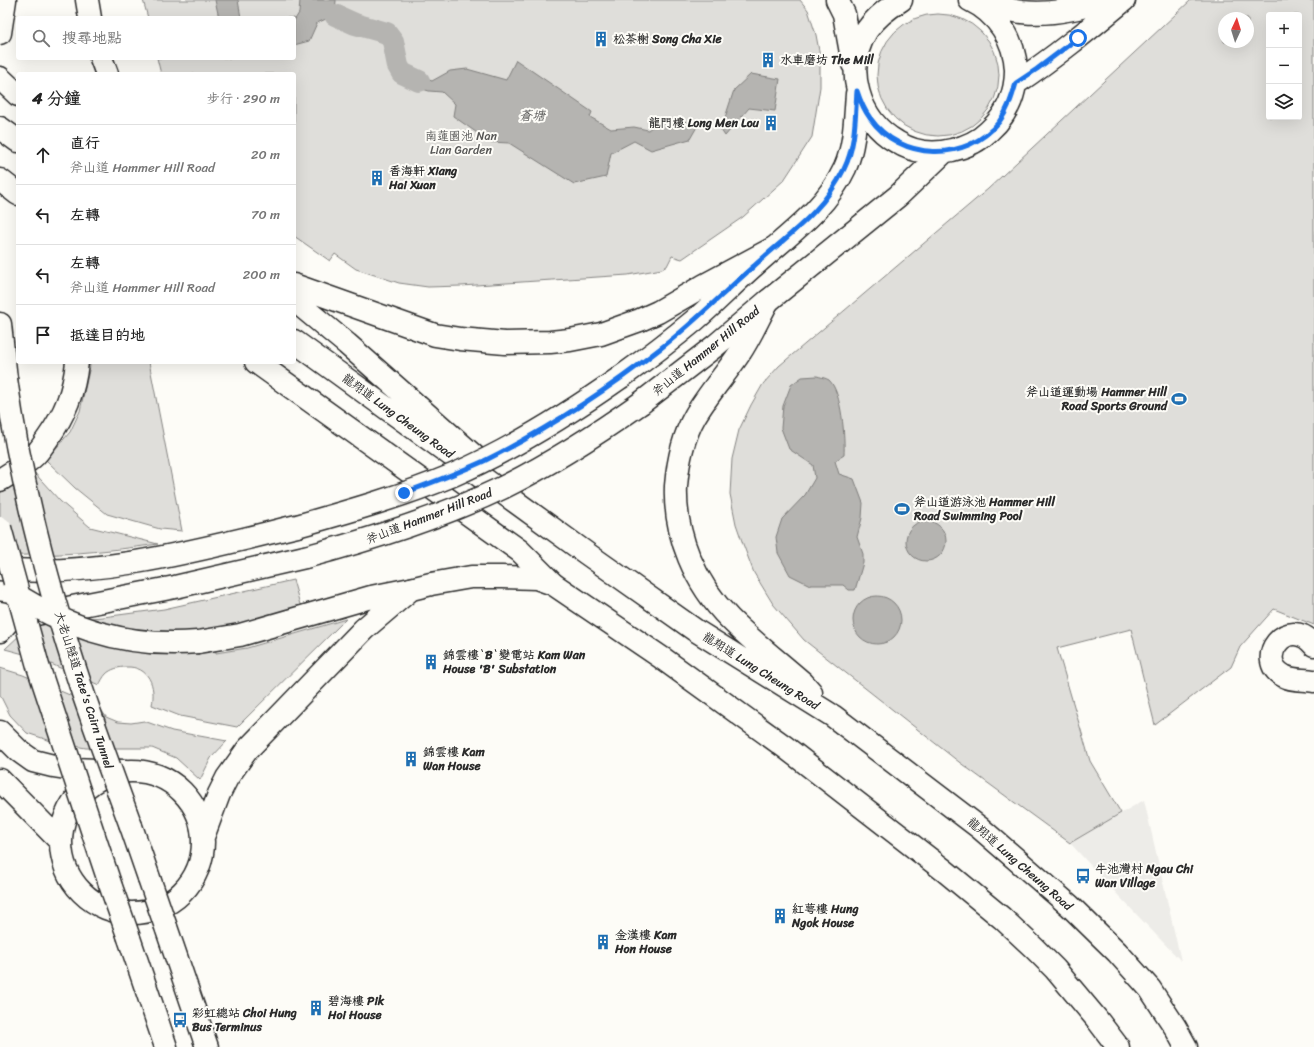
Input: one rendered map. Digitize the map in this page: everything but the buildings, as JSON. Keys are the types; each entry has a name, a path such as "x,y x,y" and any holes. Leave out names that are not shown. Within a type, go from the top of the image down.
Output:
{"main road":[{"path":"0,33 5,0"},
{"path":"87,0 90,16"},
{"path":"837,0 844,14 856,82 862,105 879,129 890,138 903,146 930,152 944,152 965,147 984,137 999,122 1010,104 1016,83 1015,59 1007,35 992,15 971,0"},
{"path":"0,570 44,570 112,565 165,556 297,526 373,504 452,475 550,425 661,348 696,319 772,249 803,224 821,206 834,188 845,168 854,142 856,58 860,44 867,30 876,18 901,0"},
{"path":"971,0 1022,12 1047,13 1070,10 1105,0"},
{"path":"1016,83 1067,46 1124,0"},
{"path":"102,60 106,72"},
{"path":"0,78 16,92"},
{"path":"0,128 16,140"},
{"name":"斧山道 Hammer Hill Road","path":"0,613 21,617 175,587 305,557 364,541 420,522 465,505 503,488 578,446 642,403 898,196 944,152"},
{"path":"0,180 16,192"},
{"path":"296,286 435,335 498,343 550,342 601,334 640,320 658,312 772,249"},
{"path":"768,301 740,353 706,400 695,417 686,436 680,457 677,479 676,502 678,521 689,559 704,586 714,600 730,619 803,683 833,716"},
{"path":"296,302 446,430 549,526"},
{"name":"大老山隧道 Tate's Cairn Tunnel","path":"0,324 14,432 41,550 59,616 84,694 207,1047"},
{"name":"龍翔道 Lung Cheung Road","path":"296,342 695,630 833,716 980,828 1070,906 1117,952 1150,990 1175,1027 1186,1047"},
{"path":"0,480 38,452 54,429 64,412 70,397 75,382 77,364"},
{"path":"259,364 520,551 553,584 662,658 785,748 950,876 1002,918 1056,970 1118,1047"},
{"path":"0,528 49,701 166,1047"},
{"path":"0,583 12,592 58,619 97,633 133,641 175,644 240,635 371,597 431,584 471,578 502,576 536,578 553,584"},
{"path":"203,837 219,794 227,778 247,750 364,629 411,589"},
{"path":"0,631 9,620 21,617"},
{"path":"1314,645 1306,636 1287,634 1274,646 1272,663 1277,672 1284,677 1295,680 1314,681"},
{"path":"0,732 19,751 33,761 72,769 124,771 145,772 165,778 182,790 199,816 204,846 200,864 192,881 184,891 173,900 150,911 131,913 121,912 97,904 78,888 65,867 61,842 62,828 66,813 74,800 96,781 109,774 124,771"},
{"path":"0,780 61,842"}],"shaded area":[{"path":"1144,800 1181,961 1070,843"}],"green space":[{"name":"南蓮園池 Nan Lian Garden","path":"143,0 800,0 808,10 816,35 820,56 820,87 812,137 784,180 743,217 682,259 672,256 667,266 662,269 628,275 428,287 399,283 356,269 335,254 330,261 296,237 296,72 160,72 158,60 296,60 296,16 147,16"},
{"path":"1191,0 1314,0 1314,625 1274,609 1240,647 1231,667 1155,725 1131,629 1057,648 1090,761 1121,813 1070,843 959,762 804,640 773,604 754,573 736,524 730,494 732,459 739,430 763,384 779,366 988,189"},
{"path":"938,14 961,19 981,32 994,52 999,75 994,98 981,118 961,131 938,136 915,131 895,118 882,98 877,75 882,52 895,32 915,19"},
{"path":"90,364 149,364 182,531 160,529 107,514 75,488 46,460 70,432 80,411"},
{"path":"32,470 60,501 90,527 158,544 79,553 0,555 0,493"},
{"path":"293,580 301,608 214,631 216,653 247,648 346,619 237,727 180,716 152,705 152,684 149,678 140,670 126,667 115,669 105,675 99,685 35,657 5,649 22,633 42,623 164,609"},
{"path":"0,668 23,675 100,708 106,717 118,722 131,723 144,721 172,731 227,741 211,758 200,780 176,758 152,748 86,748 57,743 27,733 10,715 0,695"}],"water":[{"path":"215,0 238,0 241,16 219,16"},
{"path":"300,0 336,0 335,15 317,23 309,41 296,44 296,18 299,13"},
{"name":"蒼塘","path":"516,60 592,112 590,117 611,129 634,127 648,130 658,122 676,119 698,125 690,139 651,150 634,141 611,153 606,177 574,184 509,143 490,142 453,116 455,104 442,92 429,91 416,87 421,77 432,81 450,71 467,69 506,80"},
{"path":"751,74 780,79 775,111 749,108 725,136 721,130 734,90"},
{"path":"817,376 829,380 837,394 840,405 843,427 844,455 835,461 839,474 854,479 863,503 862,518 857,537 863,554 863,563 855,590 849,590 843,585 810,585 790,575 778,553 776,537 782,519 805,495 815,478 813,465 789,449 781,428 783,406 791,385 802,377"},
{"path":"926,521 934,523 940,527 944,533 946,541 944,549 940,555 934,559 926,561 918,559 912,555 908,549 906,541 908,533 912,527 918,523"},
{"path":"877,596 886,598 894,603 899,611 901,620 899,629 894,637 886,642 877,644 868,642 860,637 855,629 853,620 855,611 860,603 868,598"}],"waterway":[{"path":"335,15 355,24 387,33 393,41 398,66 402,73 419,81"}],"place":[{"name":"松茶榭 Song Cha Xie","path":"601,39"},
{"name":"水車磨坊 The Mill","path":"768,60"},
{"name":"龍門樓 Long Men Lou","path":"771,123"},
{"name":"香海軒 Xiang Hai Xuan","path":"377,178"},
{"name":"斧山道運動場 Hammer Hill Road Sports Ground","path":"1179,399"},
{"name":"斧山道游泳池 Hammer Hill Road Swimming Pool","path":"902,509"},
{"name":"錦雲樓‵B‵變電站 Kam Wan House 'B' Substation","path":"431,662"},
{"name":"錦雲樓 Kam Wan House","path":"411,759"},
{"name":"牛池灣村 Ngau Chi Wan Village","path":"1083,876"},
{"name":"紅萼樓 Hung Ngok House","path":"780,916"},
{"name":"金漢樓 Kam Hon House","path":"603,942"},
{"name":"碧海樓 Pik Hoi House","path":"316,1008"},
{"name":"彩虹總站 Choi Hung Bus Terminus","path":"180,1020"}],"route":[{"path":"404,493 452,475 514,445 550,425 584,403 661,348 696,319 772,249 803,224 821,206 834,188 845,168 854,142 857,91 862,105 879,129 903,146 930,152 944,152 965,147 984,137 999,122 1010,104 1016,83 1078,38"}]}
